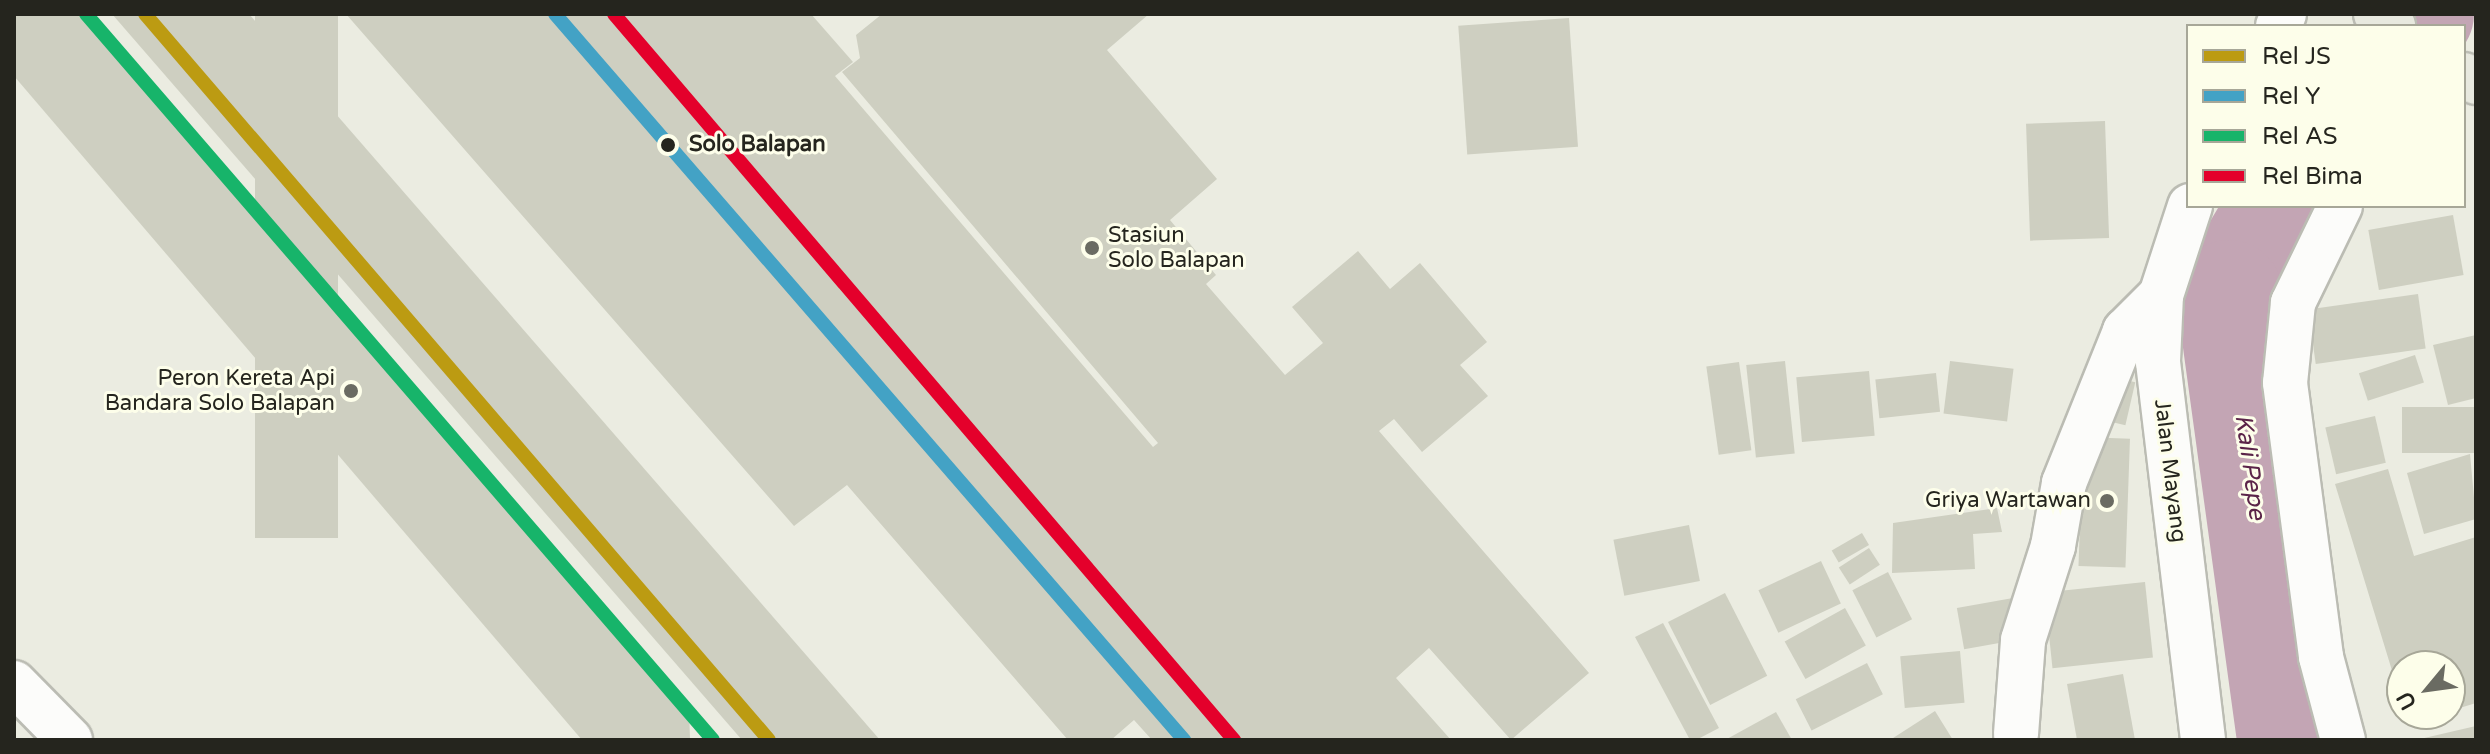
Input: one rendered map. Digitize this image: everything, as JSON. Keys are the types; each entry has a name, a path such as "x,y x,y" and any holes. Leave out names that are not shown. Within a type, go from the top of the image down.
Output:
{"street":[{"name":"Jalan Mayang","path":"2189,208 2161,295 2158,362 2167,470 2203,740"},
{"path":"2339,208 2293,303 2285,383 2321,657 2343,740"},
{"path":"2016,734 2023,640 2053,546 2064,483 2125,331 2161,295"},
{"path":"14,683 70,740"}],"building":[{"name":"Peron Kereta Api Bandara Solo Balapan","path":"14,14 93,14 689,706 690,740 582,740 14,76"},
{"path":"112,14 249,14 880,740 742,740"},
{"path":"255,14 338,14 338,538 255,538"},
{"path":"346,14 811,14 853,62 835,76 1153,447 1158,443 842,72 860,58 856,35 882,14 1149,14 1107,50 1217,179 1170,220 1216,275 1206,284 1285,375 1323,343 1292,307 1358,251 1390,289 1420,263 1487,342 1460,365 1488,396 1422,452 1394,419 1379,431 1589,673 1511,740 1429,648 1396,678 1451,740 1152,740 1134,720 1111,740 1068,740 847,485 794,526"},
{"path":"1569,18 1578,147 1467,154 1458,26"},
{"path":"2105,121 2109,238 2030,241 2026,124"},
{"path":"2453,215 2464,275 2379,290 2368,230"},
{"path":"2418,294 2426,348 2316,364 2308,309"},
{"path":"2476,335 2476,398 2448,405 2433,345"},
{"path":"2415,355 2424,383 2368,401 2359,373"},
{"path":"1785,361 1795,453 1756,458 1746,365"},
{"path":"1950,361 2014,369 2007,421 1944,414"},
{"path":"1739,362 1751,450 1719,455 1706,367"},
{"path":"1869,371 1875,436 1802,442 1796,377"},
{"path":"1936,373 1940,412 1879,418 1875,379"},
{"path":"2108,376 2135,382 2125,425 2098,419"},
{"path":"2402,407 2476,407 2476,453 2402,453"},
{"path":"2375,416 2386,463 2336,474 2325,427"},
{"path":"2083,437 2130,439 2125,568 2078,566"},
{"path":"2470,454 2476,519 2424,534 2407,473"},
{"path":"2388,469 2414,556 2476,537 2476,703 2466,706 2466,650 2386,651 2335,484"},
{"path":"1997,508 2002,532 1973,534 1975,569 1892,573 1893,523"},
{"path":"1689,525 1700,581 1624,596 1613,540"},
{"path":"1862,533 1869,545 1839,563 1832,550"},
{"path":"1869,548 1880,565 1850,584 1839,568"},
{"path":"1821,561 1841,604 1778,633 1758,590"},
{"path":"1888,572 1912,619 1876,637 1852,590"},
{"path":"2145,582 2153,658 2052,668 2045,593"},
{"path":"1725,593 1767,676 1710,705 1668,622"},
{"path":"2013,598 2020,639 1964,649 1957,608"},
{"path":"1845,608 1866,646 1805,679 1785,641"},
{"path":"1663,623 1719,728 1696,740 1690,740 1635,637"},
{"path":"1960,651 1965,703 1905,708 1900,656"},
{"path":"1867,663 1883,694 1812,731 1796,699"},
{"path":"2123,674 2135,740 2077,740 2067,684"},
{"path":"1935,711 1953,740 1890,740"},
{"path":"1776,712 1792,740 1725,740"},
{"path":"2476,726 2476,740 2420,740 2466,730"}],"waterway":[{"name":"Kali Pepe","path":"2414,24 2421,14"},
{"name":"Kali Pepe","path":"2280,208 2229,293 2290,740"}],"rail line":[{"name":"AS","path":"86,14 713,740"},
{"name":"JS","path":"145,14 769,740"},
{"name":"Y","path":"555,14 1184,740"},
{"name":"Bima","path":"614,14 1234,740"}],"place":[{"name":"Solo Balapan","path":"668,145"},
{"name":"Stasiun Solo Balapan","path":"1092,248"},
{"name":"Peron Kereta Api Bandara Solo Balapan","path":"351,391"},
{"name":"Griya Wartawan","path":"2107,501"}]}
